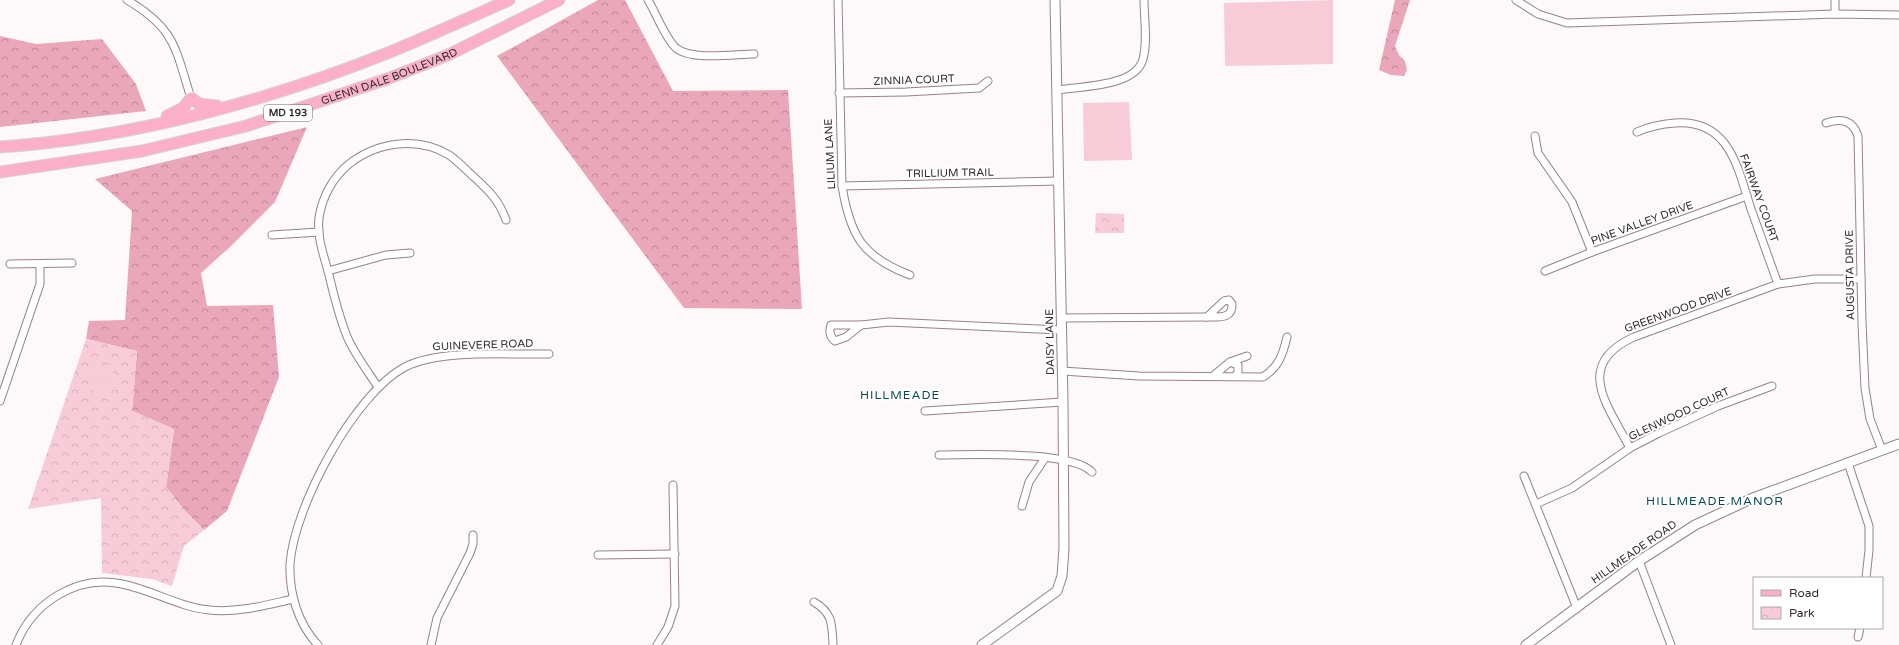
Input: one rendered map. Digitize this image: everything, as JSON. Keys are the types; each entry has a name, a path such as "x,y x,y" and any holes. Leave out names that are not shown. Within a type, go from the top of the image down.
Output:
{"main road":[{"name":"GLENN DALE BOULEVARD","path":"0,147 92,135 160,123 228,107 301,84 369,60 451,27 508,0"},
{"name":"GLENN DALE BOULEVARD","path":"0,172 142,151 246,126 394,77 448,55 559,0"},
{"path":"160,123 165,117 183,108 191,98 199,104 228,107"}],"street":[{"path":"127,0 155,19 168,34 177,52 191,98"},
{"path":"648,0 672,43 682,52 704,56 754,54"},
{"name":"LILIUM LANE","path":"838,0 842,186 845,208 852,228 866,250 890,268 910,274"},
{"name":"DAISY LANE","path":"982,645 1056,591 1060,585 1064,556 1058,90 1055,0"},
{"path":"1058,90 1116,81 1129,77 1137,69 1143,60 1144,51 1144,0"},
{"path":"1516,0 1538,14 1567,23 1835,14 1899,15"},
{"path":"1835,0 1835,14"},
{"name":"ZINNIA COURT","path":"839,93 906,92 979,88 988,81"},
{"name":"AUGUSTA DRIVE","path":"1826,123 1838,120 1849,122 1853,125 1858,136 1861,279 1866,400 1870,419 1882,450"},
{"name":"FAIRWAY COURT","path":"1637,132 1649,126 1679,123 1695,124 1711,131 1724,142 1730,151 1778,284"},
{"path":"1535,136 1538,153 1572,202 1592,252"},
{"path":"378,387 349,340 338,310 321,250 319,232 321,209 325,196 341,171 369,151 398,144 430,147 452,158 497,200 506,220"},
{"name":"TRILLIUM TRAIL","path":"842,186 1058,181"},
{"name":"PINE VALLEY DRIVE","path":"1545,271 1592,252 1747,196"},
{"path":"272,235 319,232"},
{"path":"328,271 386,255 410,253"},
{"path":"10,264 72,263"},
{"path":"0,401 40,284 40,264"},
{"name":"GREENWOOD DRIVE","path":"1630,448 1605,404 1600,391 1602,370 1611,351 1634,337 1778,284 1815,279 1861,279"},
{"path":"1061,318 1207,317"},
{"path":"860,325 889,322 1061,330"},
{"path":"1062,371 1139,376 1263,377 1273,371 1284,351 1287,337"},
{"name":"GUINEVERE ROAD","path":"318,645 300,618 293,599 290,576 291,557 296,533 313,487 348,427 378,387 405,368 427,359 458,356 549,354"},
{"path":"1213,376 1230,362 1247,356"},
{"path":"1230,362 1238,365 1238,373 1236,376"},
{"name":"GLENWOOD COURT","path":"1536,504 1572,488 1630,448 1658,433 1718,406 1772,386"},
{"path":"925,411 1063,402"},
{"name":"HILLMEADE ROAD","path":"1526,645 1639,561 1690,528 1734,506 1899,444"},
{"path":"940,456 1012,455 1045,458 1063,460 1088,467 1092,472"},
{"path":"1022,506 1029,482 1045,458"},
{"path":"1848,463 1869,526 1869,550 1866,577"},
{"path":"1524,476 1577,608"},
{"path":"656,645 668,627 675,606 673,485"},
{"path":"431,645 437,618 470,553 473,544 473,535"},
{"path":"598,556 675,554"},
{"path":"1639,561 1672,645"},
{"path":"16,645 25,624 40,608 64,592 92,584 120,584 180,604 210,610 248,609 293,599"},
{"path":"814,602 825,609 829,614 833,645"},
{"path":"1858,637 1860,629"}],"green space":[{"path":"598,0 625,0 673,91 788,90 802,309 684,308 497,56"},
{"path":"1333,0 1333,64 1225,66 1224,3"},
{"path":"1395,0 1410,0 1395,46 1399,55 1405,61 1407,70 1404,76 1391,75 1379,70"},
{"path":"0,36 36,44 102,39 136,84 146,111 0,127"},
{"path":"1129,102 1132,160 1084,161 1083,103"},
{"path":"307,127 275,202 231,246 201,273 207,306 273,305 279,377 227,511 204,530 185,511 166,487 174,429 132,411 137,351 86,339 89,321 125,320 132,211 95,179"},
{"path":"1096,213 1124,214 1124,233 1095,233"},
{"path":"86,339 137,351 132,411 174,429 166,487 185,511 204,530 184,546 172,586 152,579 102,573 101,498 28,509"},
{"path":"111,364 114,375 91,382 88,371"},
{"path":"115,378 118,389 95,396 92,385"}],"district":[{"name":"HILLMEADE","path":"900,395"},
{"name":"HILLMEADE MANOR","path":"1715,501"}]}
